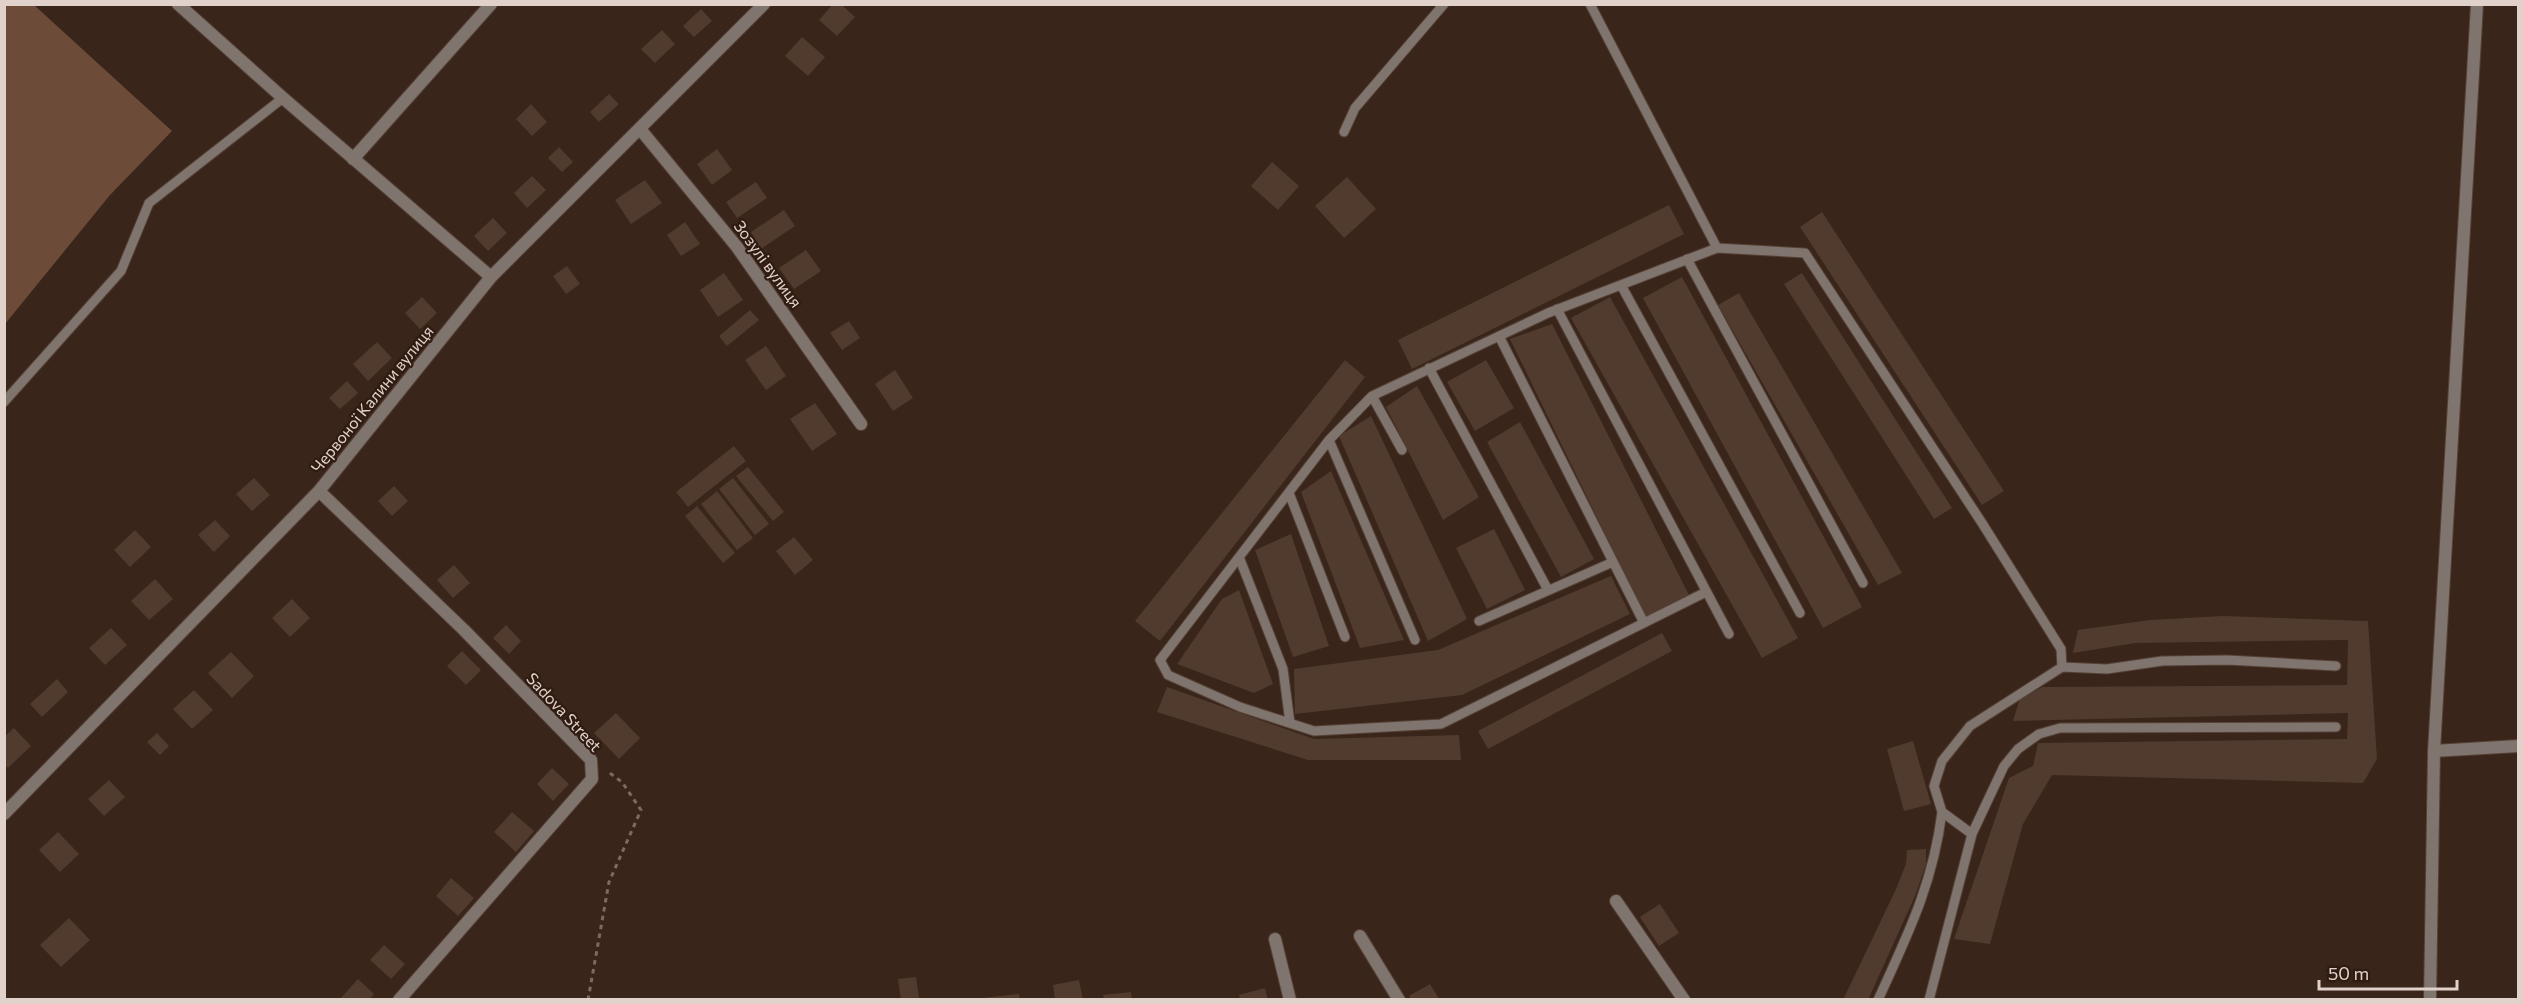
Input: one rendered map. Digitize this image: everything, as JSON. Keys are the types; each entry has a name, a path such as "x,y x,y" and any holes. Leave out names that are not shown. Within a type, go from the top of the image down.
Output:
{"street":[{"path":"178,4 283,98 491,277"},
{"path":"353,159 491,4"},
{"name":"Червоної Калини вулиця","path":"4,814 319,491 491,277 764,4"},
{"path":"2430,999 2434,751 2477,4"},
{"name":"Зозулі вулиця","path":"640,129 737,247 861,424"},
{"name":"Sadova Street","path":"319,491 464,630 591,760 592,779 399,999"},
{"path":"2434,751 2518,746"},
{"path":"1616,901 1684,999"},
{"path":"1360,936 1399,999"},
{"path":"1275,939 1290,999"}],"lane":[{"path":"1344,132 1355,108 1444,4"},
{"path":"1590,4 1717,248"},
{"path":"4,402 121,271 149,203 283,98"},
{"path":"1706,592 1441,724 1314,731 1240,707 1168,675 1160,660 1329,440 1372,396 1557,309 1717,248 1805,253 1982,523 2061,650 2062,667"},
{"path":"1687,259 1863,583"},
{"path":"1621,285 1800,613"},
{"path":"1557,309 1729,634"},
{"path":"1499,336 1644,623"},
{"path":"1429,368 1548,590"},
{"path":"1372,396 1402,450"},
{"path":"1329,440 1415,640"},
{"path":"1289,493 1345,637"},
{"path":"1239,557 1283,669 1290,723"},
{"path":"1479,621 1613,562"},
{"path":"1878,999 1926,890 1938,849 1942,812 1934,786 1942,760 1970,726 2062,667 2107,669 2172,660 2227,660 2336,666"},
{"path":"1929,999 1972,834 2004,766 2018,749 2039,734 2060,728 2336,727"},
{"path":"1942,812 1972,834"}],"path":[{"path":"588,999 609,882 641,810 622,782 591,760"}],"shaded area":[{"path":"5,4 34,5 172,131 110,195 5,324"}],"building":[{"path":"833,4 841,4 855,17 837,36 819,20"},
{"path":"701,9 712,21 694,37 683,26"},
{"path":"662,30 675,44 655,63 641,49"},
{"path":"802,37 825,57 808,76 785,56"},
{"path":"609,94 619,104 599,122 590,112"},
{"path":"531,104 547,122 532,136 516,119"},
{"path":"559,147 573,162 562,172 548,158"},
{"path":"717,149 732,170 712,185 697,164"},
{"path":"1272,162 1299,186 1278,210 1251,186"},
{"path":"532,176 546,190 527,208 514,193"},
{"path":"1347,177 1376,209 1344,238 1315,206"},
{"path":"645,180 662,203 631,224 615,200"},
{"path":"756,182 767,198 737,218 726,202"},
{"path":"1669,205 1684,234 1412,369 1398,340"},
{"path":"784,210 795,226 761,249 751,232"},
{"path":"1822,212 2004,491 1982,505 1800,227"},
{"path":"493,218 507,233 488,251 474,236"},
{"path":"685,222 700,244 681,256 667,235"},
{"path":"806,250 821,271 794,289 779,268"},
{"path":"567,266 580,284 566,294 553,276"},
{"path":"724,273 743,300 718,317 700,290"},
{"path":"1802,273 1952,508 1934,519 1784,284"},
{"path":"1682,277 1862,607 1823,628 1643,298"},
{"path":"1739,293 1902,573 1878,585 1718,305"},
{"path":"422,297 437,313 420,329 405,313"},
{"path":"1610,297 1798,638 1762,658 1571,318"},
{"path":"750,310 759,320 727,346 719,336"},
{"path":"849,321 860,338 842,350 830,333"},
{"path":"1552,324 1690,597 1646,618 1510,339"},
{"path":"377,342 392,358 368,381 353,364"},
{"path":"766,346 786,376 766,390 745,360"},
{"path":"1345,360 1365,377 1160,641 1135,621"},
{"path":"1486,360 1514,408 1475,431 1447,382"},
{"path":"895,370 913,398 893,411 875,384"},
{"path":"347,381 358,393 340,409 329,398"},
{"path":"1417,386 1479,497 1443,520 1386,407"},
{"path":"815,403 837,434 812,451 790,419"},
{"path":"1371,416 1467,619 1428,641 1339,436"},
{"path":"1520,422 1594,559 1561,577 1487,442"},
{"path":"734,446 746,461 688,507 676,492"},
{"path":"748,467 784,512 773,521 736,476"},
{"path":"1331,471 1404,640 1360,648 1301,492"},
{"path":"254,478 270,495 252,511 236,494"},
{"path":"733,478 769,524 755,535 719,489"},
{"path":"394,486 408,501 392,516 378,501"},
{"path":"717,491 753,538 737,550 701,504"},
{"path":"697,506 735,553 723,563 685,516"},
{"path":"215,520 230,536 214,552 198,535"},
{"path":"1494,529 1525,590 1487,609 1456,548"},
{"path":"135,530 151,547 130,567 114,550"},
{"path":"1291,534 1329,646 1293,657 1255,550"},
{"path":"794,537 813,560 795,575 776,551"},
{"path":"454,565 470,583 453,598 437,580"},
{"path":"1611,576 1630,614 1462,695 1295,714 1294,669 1438,650"},
{"path":"155,579 173,599 149,620 131,601"},
{"path":"1239,590 1273,684 1254,693 1177,664 1222,599"},
{"path":"292,599 310,618 290,637 272,618"},
{"path":"2223,616 2368,621 2377,759 2363,783 2052,775 2023,824 1990,944 1954,939 2009,778 2033,766 2038,743 2347,739 2348,713 2013,721 2020,698 2043,687 2347,685 2348,640 2135,643 2073,653 2078,630 2150,620"},
{"path":"506,625 521,641 509,654 493,638"},
{"path":"111,628 127,645 105,665 89,648"},
{"path":"1662,633 1672,651 1488,749 1478,731"},
{"path":"462,651 481,670 466,685 447,666"},
{"path":"231,652 254,676 232,698 208,673"},
{"path":"57,679 68,692 42,717 30,704"},
{"path":"1167,687 1314,739 1459,735 1461,760 1308,760 1157,712"},
{"path":"194,690 213,710 192,729 173,709"},
{"path":"616,713 640,738 619,759 594,733"},
{"path":"14,728 31,746 8,768 4,764 4,737"},
{"path":"157,733 169,746 160,755 147,742"},
{"path":"1913,741 1931,804 1904,811 1887,749"},
{"path":"552,768 569,784 553,801 537,784"},
{"path":"109,780 125,797 104,816 88,799"},
{"path":"512,812 534,831 516,852 494,832"},
{"path":"58,832 79,854 60,872 39,850"},
{"path":"1926,849 1926,864 1915,896 1868,1000 1843,1000 1896,889 1906,864 1907,850"},
{"path":"451,878 474,898 458,916 436,896"},
{"path":"1660,904 1679,933 1659,946 1640,917"},
{"path":"69,918 90,940 61,967 40,945"},
{"path":"384,945 405,964 391,979 370,960"},
{"path":"916,977 919,998 901,1000 898,979"},
{"path":"358,979 374,994 369,1000 339,1000"},
{"path":"1079,980 1083,1000 1055,1000 1053,985"},
{"path":"1430,984 1440,1000 1412,1000 1409,996"},
{"path":"1265,988 1268,1000 1240,1000 1239,995"},
{"path":"1131,992 1132,1000 1104,1000 1103,995"},
{"path":"1019,994 1020,1000 982,1000 982,998"}]}
